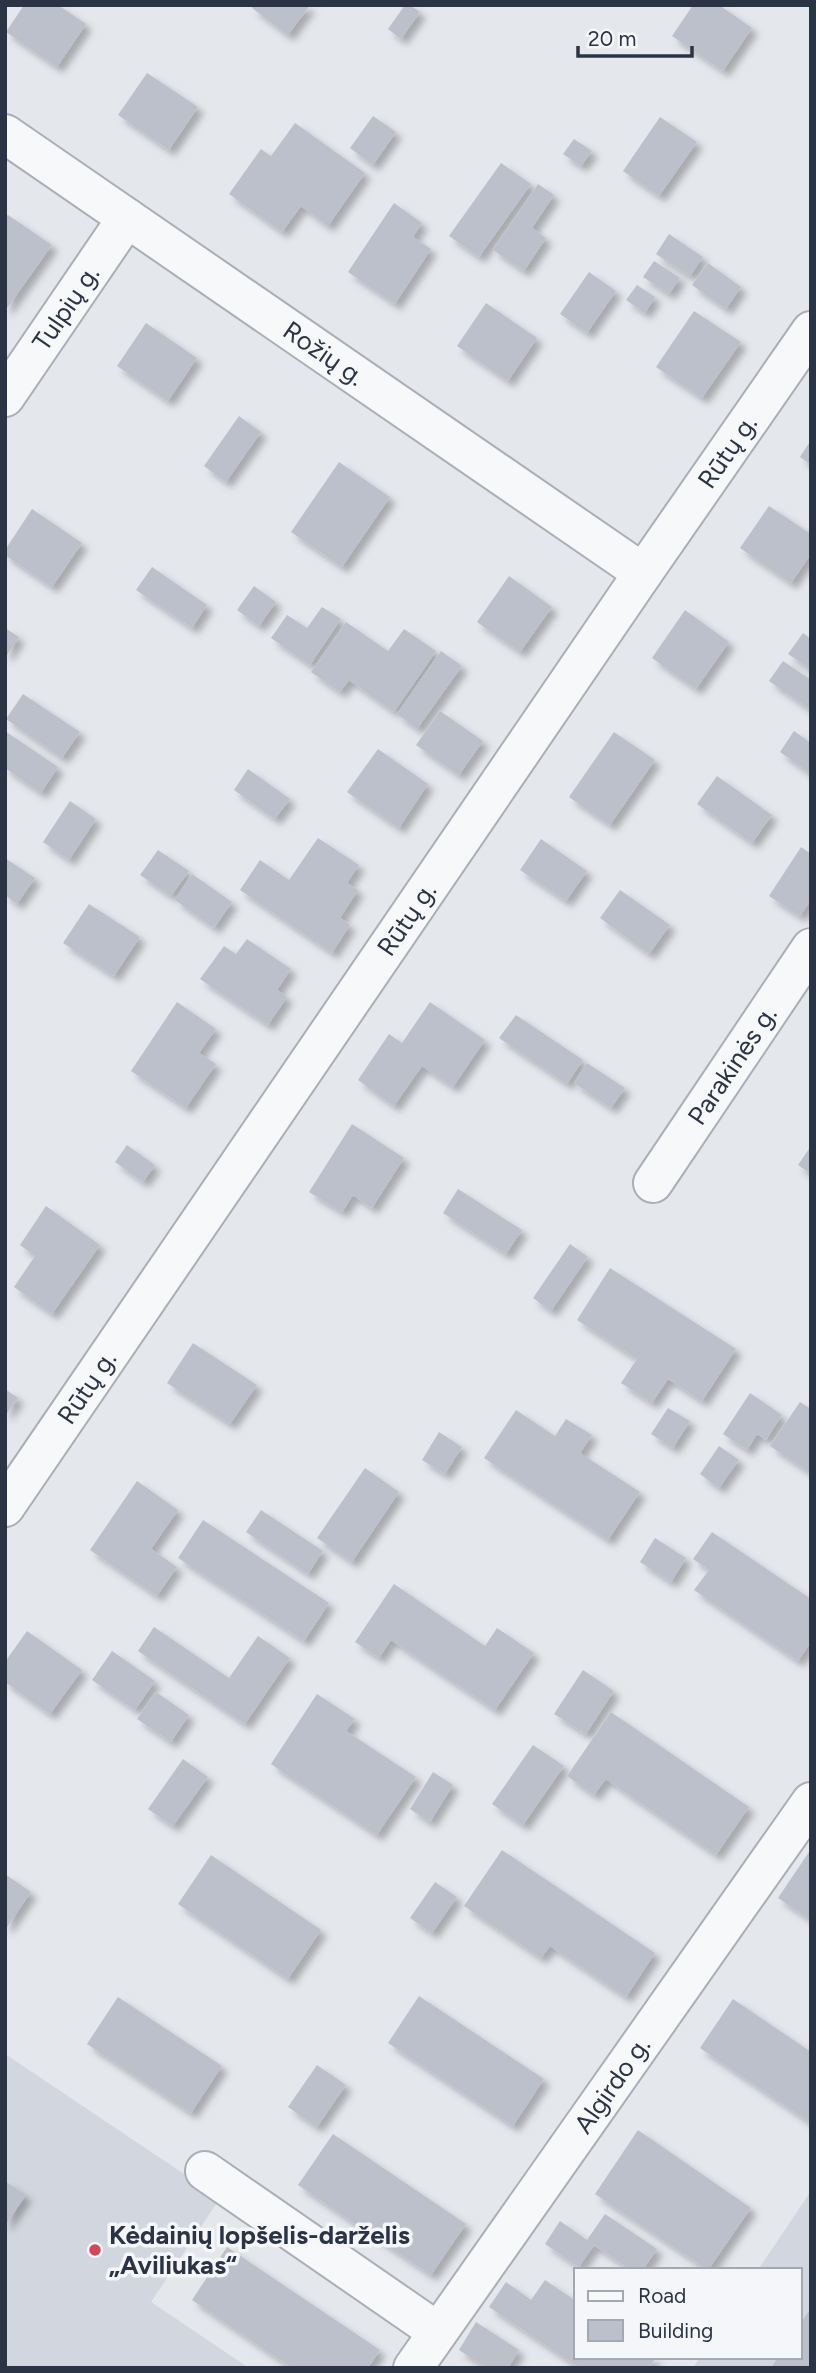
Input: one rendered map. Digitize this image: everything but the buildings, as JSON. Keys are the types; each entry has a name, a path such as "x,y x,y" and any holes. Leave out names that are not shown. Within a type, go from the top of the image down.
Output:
{"street":[{"name":"Rožių g.","path":"5,134 643,573"},
{"name":"Tulpių g.","path":"5,397 127,218"},
{"name":"Rūtų g.","path":"5,1507 811,331"},
{"name":"Parakinės g.","path":"653,1183 811,948"},
{"name":"Algirdo g.","path":"413,2368 811,1802"},
{"path":"205,2171 438,2332"}],"shaded area":[{"name":"Kėdainių lopšelis-darželis „Aviliukas“","path":"5,2054 220,2198 151,2302 249,2368 5,2368"},
{"path":"811,2191 811,2368 693,2368 699,2359 802,2359 802,2268 759,2268"}],"place":[{"name":"Kėdainių lopšelis-darželis „Aviliukas“","path":"95,2250"}]}
